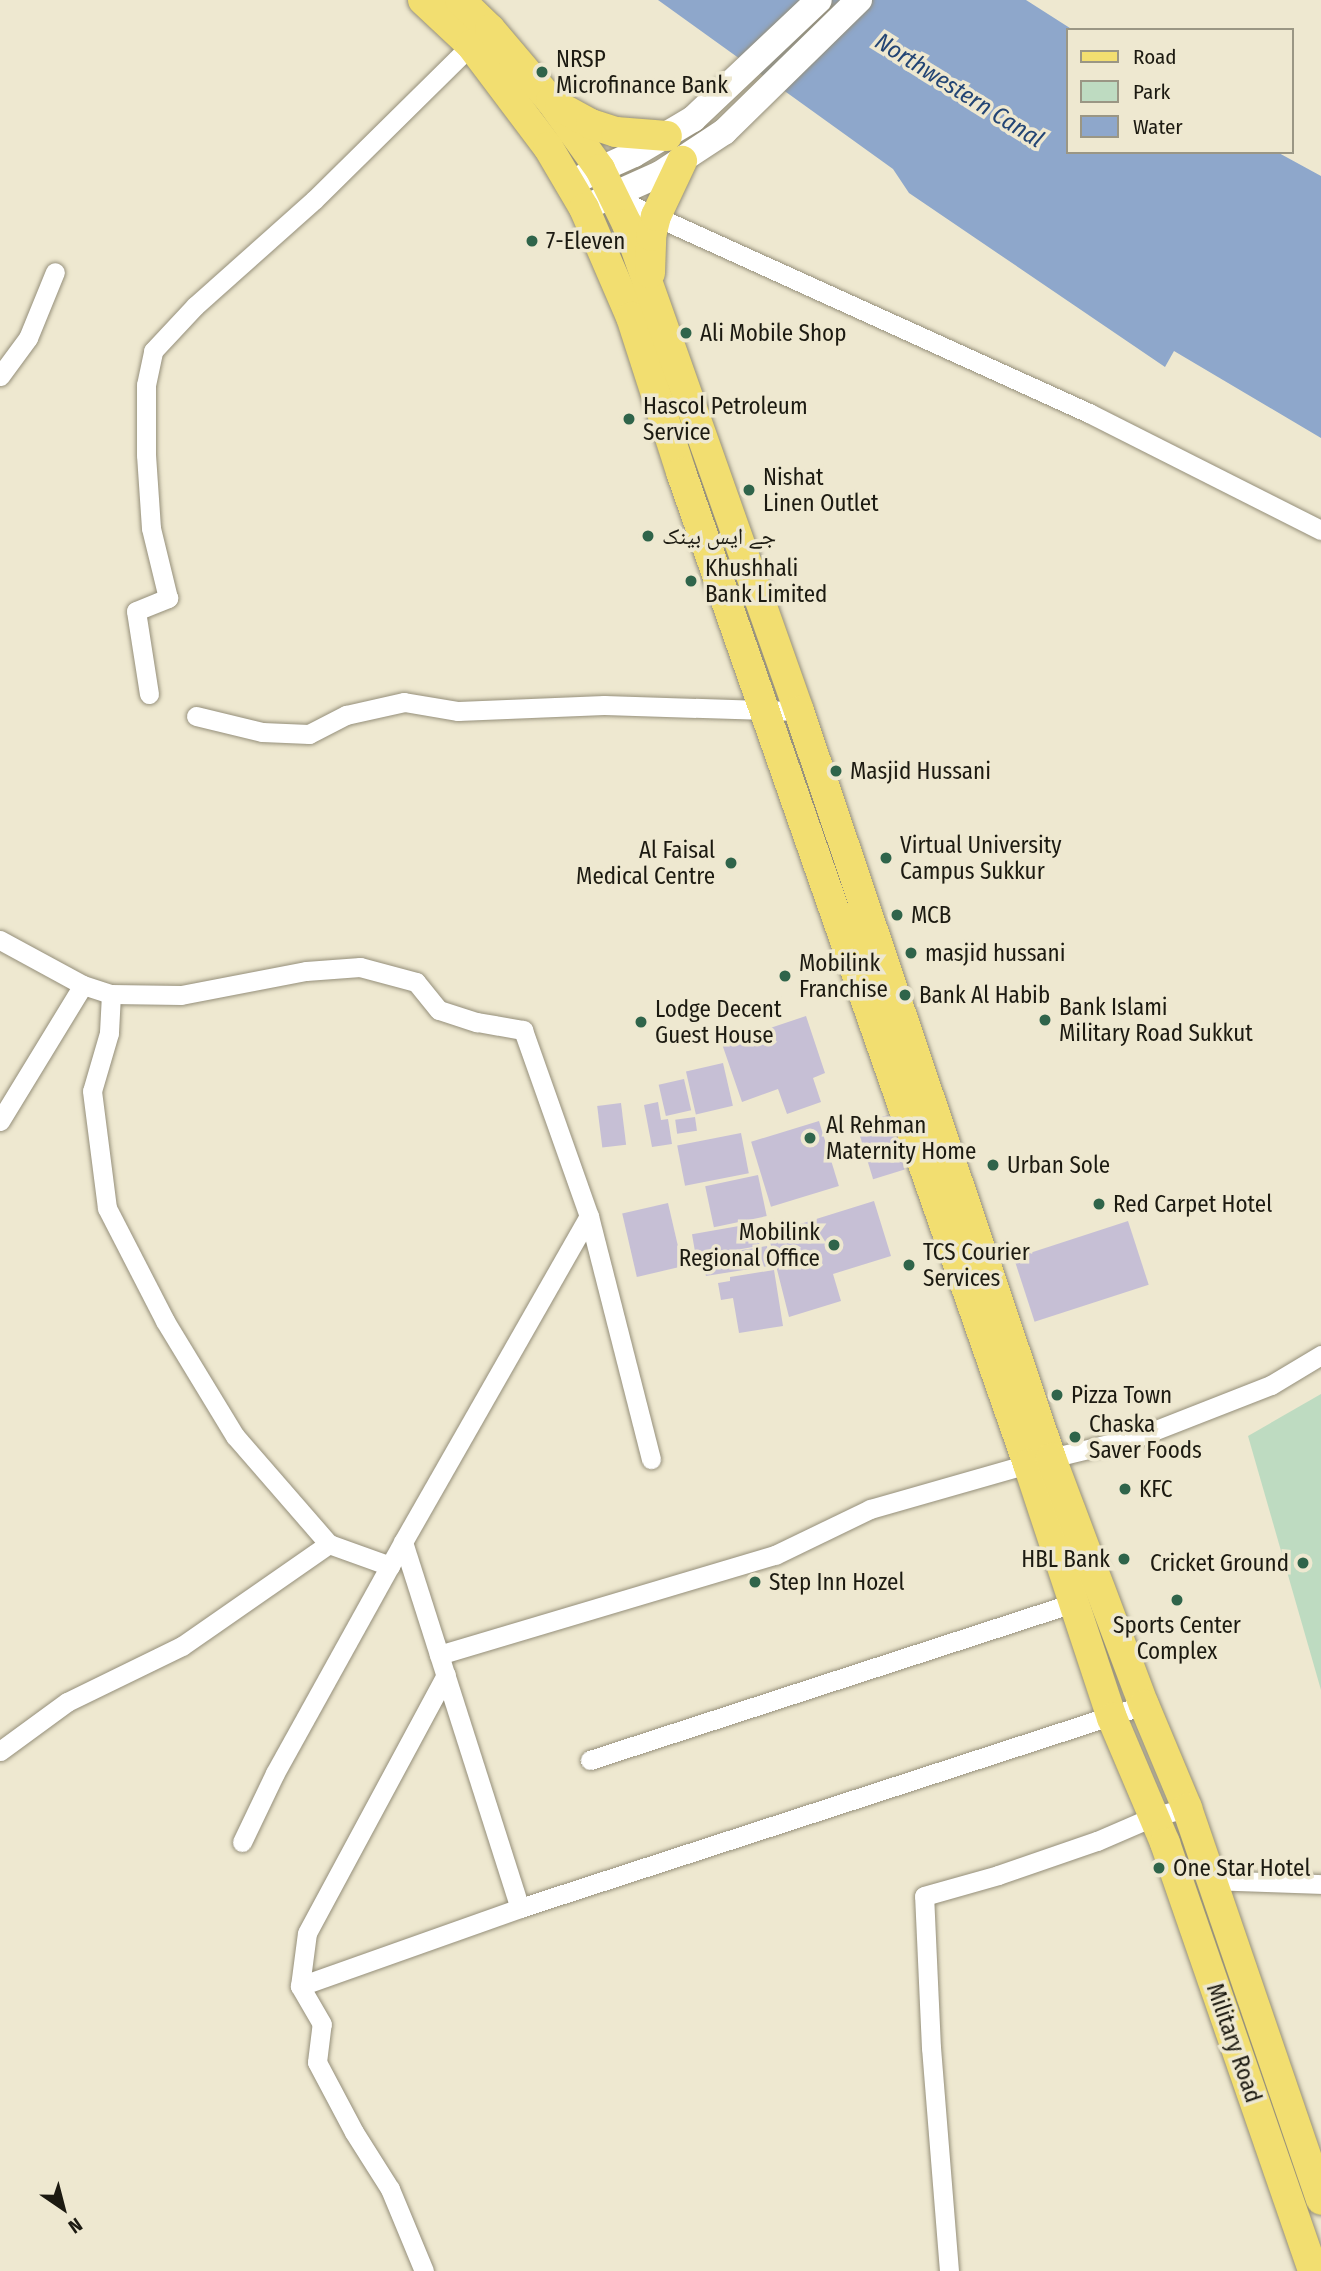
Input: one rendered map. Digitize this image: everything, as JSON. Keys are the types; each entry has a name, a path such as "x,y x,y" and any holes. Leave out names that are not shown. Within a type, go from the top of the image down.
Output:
{"main road":[{"path":"423,0 471,46 512,95 577,195 631,317 681,472 766,710 1040,1461"},
{"path":"460,0 490,29 551,101 600,169 651,289 799,711 1040,1461"},
{"path":"577,195 613,197 675,149 705,109 819,0"},
{"path":"577,195 600,169 675,149 724,132 859,0"},
{"path":"551,101 591,124 675,149"},
{"path":"651,289 649,262 656,216 675,149"},
{"name":"Military Road","path":"1040,1461 1073,1603 1112,1718 1155,1816 1313,2271"},
{"name":"Military Road","path":"1040,1461 1187,1808 1321,2200"}],"street":[{"path":"149,694 136,611 168,598 151,528 146,455 146,386 153,351 195,306 314,200 471,46"},
{"path":"613,197 1089,413 1321,530"},
{"path":"0,376 28,338 55,272"},
{"path":"196,716 262,732 309,734 346,715 404,702 458,711 604,705 799,711"},
{"path":"0,940 83,985 111,995 181,995 306,971 360,967 416,982 439,1010 477,1022 523,1030 589,1216 651,1459"},
{"path":"0,1121 83,985"},
{"path":"111,995 110,1033 92,1091 107,1208 165,1321 235,1436 329,1544 390,1566"},
{"path":"242,1842 275,1773 403,1542 589,1216"},
{"path":"439,1655 775,1555 870,1509 1040,1461 1138,1437 1271,1385 1321,1355"},
{"path":"403,1542 520,1908"},
{"path":"0,1751 67,1702 183,1646 329,1544"},
{"path":"590,1760 1073,1603"},
{"path":"424,2271 390,2189 354,2132 317,2062 322,2024 300,1986 307,1933 446,1675"},
{"path":"300,1986 520,1908 1112,1718 1144,1705"},
{"path":"948,2270 931,2048 925,1896 998,1875 1097,1841 1155,1816 1187,1808"},
{"path":"1211,1880 1321,1884"}],"green space":[{"name":"Cricket Ground","path":"1321,1394 1321,1690 1248,1436"}],"water":[{"name":"Northwestern Canal","path":"658,0 1026,0 1070,28 1066,28 1066,154 1281,154 1321,176 1321,438 1174,351 1165,367 909,193 893,169"}],"building":[{"path":"806,1016 825,1073 813,1078 821,1102 787,1114 778,1089 742,1102 722,1044"},
{"path":"723,1063 733,1106 696,1114 686,1072"},
{"path":"684,1079 691,1110 666,1116 659,1085"},
{"path":"658,1102 661,1120 668,1119 672,1144 652,1147 644,1105"},
{"path":"621,1103 626,1145 602,1148 597,1106"},
{"path":"888,1115 905,1170 873,1179 856,1125"},
{"path":"695,1117 697,1131 677,1134 675,1120"},
{"path":"819,1121 839,1186 771,1207 751,1142"},
{"path":"741,1133 749,1173 685,1186 677,1145"},
{"path":"758,1175 767,1216 714,1227 705,1186"},
{"path":"874,1201 891,1256 833,1274 841,1301 789,1317 768,1234"},
{"path":"668,1203 683,1266 637,1277 622,1214"},
{"path":"1128,1221 1149,1285 1035,1322 1014,1258"},
{"path":"756,1223 760,1246 696,1257 692,1234"},
{"path":"767,1246 770,1266 706,1276 703,1256"},
{"path":"774,1270 783,1326 739,1333 733,1298 721,1300 718,1283 730,1281 730,1277"}],"place":[{"name":"NRSP Microfinance Bank","path":"542,72"},
{"name":"7-Eleven","path":"532,241"},
{"name":"Ali Mobile Shop","path":"686,333"},
{"name":"Hascol Petroleum Service","path":"629,419"},
{"name":"Nishat Linen Outlet","path":"749,490"},
{"name":"جے ایس بینک","path":"648,536"},
{"name":"Khushhali Bank Limited","path":"691,581"},
{"name":"Masjid Hussani","path":"836,771"},
{"name":"Virtual University Campus Sukkur","path":"886,858"},
{"name":"Al Faisal Medical Centre","path":"731,863"},
{"name":"MCB","path":"897,915"},
{"name":"masjid hussani","path":"911,953"},
{"name":"Mobilink Franchise","path":"785,976"},
{"name":"Bank Al Habib","path":"905,995"},
{"name":"Bank Islami Military Road Sukkut","path":"1045,1020"},
{"name":"Lodge Decent Guest House","path":"641,1022"},
{"name":"Al Rehman Maternity Home","path":"810,1138"},
{"name":"Urban Sole","path":"993,1165"},
{"name":"Red Carpet Hotel","path":"1099,1204"},
{"name":"Mobilink Regional Office","path":"834,1245"},
{"name":"TCS Courier Services","path":"909,1265"},
{"name":"Pizza Town","path":"1057,1395"},
{"name":"Chaska Saver Foods","path":"1075,1437"},
{"name":"KFC","path":"1125,1489"},
{"name":"HBL Bank","path":"1124,1559"},
{"name":"Cricket Ground","path":"1303,1563"},
{"name":"Step Inn Hozel","path":"755,1582"},
{"name":"Sports Center Complex","path":"1177,1600"},
{"name":"One Star Hotel","path":"1159,1868"}]}
